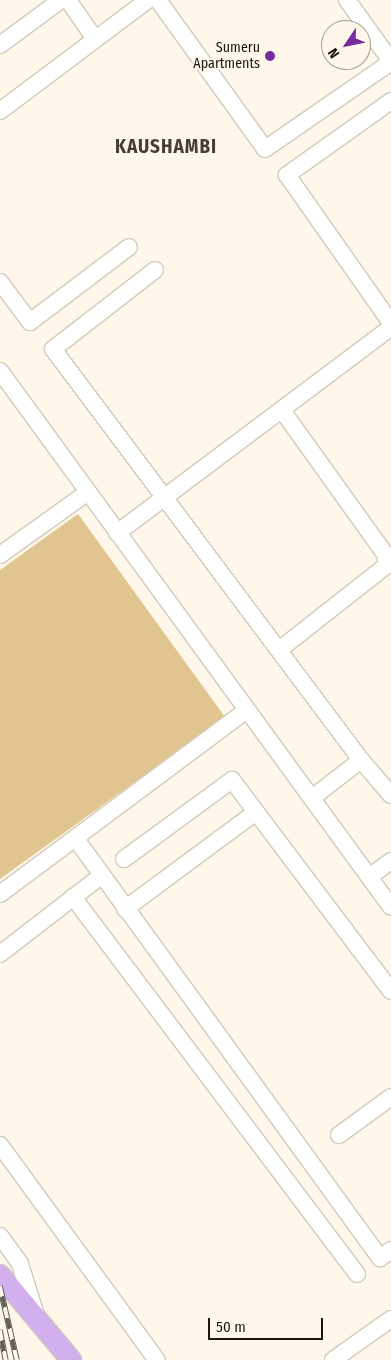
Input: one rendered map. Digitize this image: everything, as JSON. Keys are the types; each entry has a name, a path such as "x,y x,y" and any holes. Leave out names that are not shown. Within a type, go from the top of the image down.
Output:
{"main road":[{"path":"0,1275 71,1360"}],"street":[{"path":"0,45 61,0"},
{"path":"68,0 95,39"},
{"path":"0,111 148,0"},
{"path":"158,0 265,149 391,62 347,0"},
{"path":"391,100 287,175 391,323"},
{"path":"0,282 30,322 129,247"},
{"path":"156,270 53,349 166,496 361,760 391,795"},
{"path":"117,533 391,327"},
{"path":"0,371 391,907"},
{"path":"279,650 386,565 385,554 282,410"},
{"path":"0,556 88,492"},
{"path":"0,894 247,710"},
{"path":"312,798 361,760"},
{"path":"124,858 232,780 391,991"},
{"path":"124,909 256,812"},
{"path":"76,838 124,909 380,1258 391,1250"},
{"path":"369,877 391,861"},
{"path":"0,954 101,876"},
{"path":"73,897 357,1274"},
{"path":"339,1135 391,1097"},
{"path":"0,1145 157,1360"},
{"path":"335,1246 358,1228"},
{"path":"0,1236 20,1264 38,1322"},
{"path":"333,1360 391,1319"}],"shaded area":[{"path":"78,514 225,717 0,879 0,570"}],"railway":[{"path":"0,1286 17,1360"},
{"path":"0,1330 6,1360"}],"place":[{"name":"Sumeru Apartments","path":"270,56"}],"district":[{"name":"KAUSHAMBI","path":"166,147"}]}
